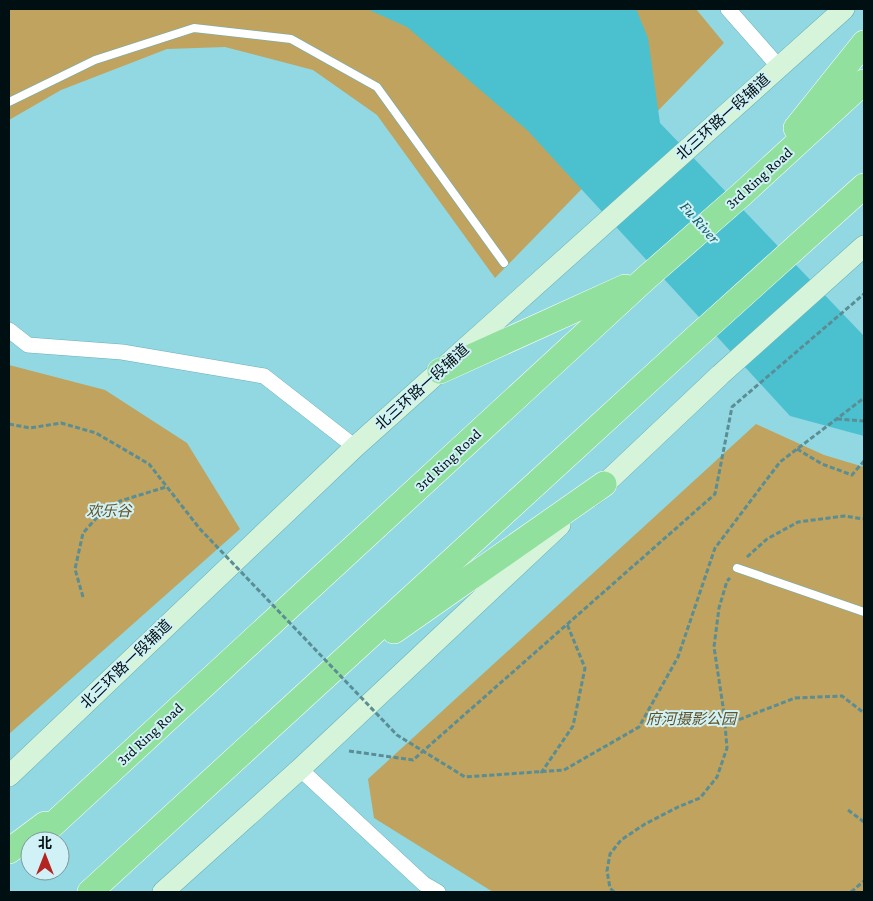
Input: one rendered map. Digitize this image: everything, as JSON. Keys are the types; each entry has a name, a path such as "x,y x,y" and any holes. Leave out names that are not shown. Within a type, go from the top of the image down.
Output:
{"highway":[{"path":"742,194 864,43"},
{"name":"3rd Ring Road","path":"45,831 646,278 742,194 864,82"},
{"path":"90,892 864,186"},
{"path":"440,370 646,278"},
{"path":"312,688 604,484"},
{"path":"9,851 83,796"},
{"path":"9,865 20,855"}],"main road":[{"name":"北三环路一段辅道","path":"9,776 355,446 844,9"},
{"path":"163,892 300,769 720,376 864,246"}],"street":[{"path":"728,9 779,67"},
{"path":"9,330 28,345 122,352 264,376 355,446"},
{"path":"300,769 424,884 438,892"}],"lane":[{"path":"9,102 95,60 194,28 291,39 377,86 504,263"},
{"path":"737,568 864,612"}],"path":[{"path":"323,747 412,760 715,494 732,407 864,294"},
{"path":"9,424 30,428 61,423 96,432 148,464 200,529 397,734 465,777 564,770 639,727 678,657 715,548 780,462 864,398"},
{"path":"837,419 864,421"},
{"path":"796,450 822,464 852,475 864,461"},
{"path":"83,597 75,569 84,533 102,513 120,501 166,487"},
{"path":"614,892 610,888 607,870 610,854 621,840 645,824 700,798 717,777 727,748 714,647 719,608 727,581 744,559 767,540 798,522 844,516 864,519"},
{"path":"541,773 572,726 585,668 568,624"},
{"path":"725,725 795,698 842,696 864,712"},
{"path":"864,706 864,712"},
{"path":"848,810 864,822"},
{"path":"851,892 864,881"}],"green space":[{"path":"9,9 696,9 724,43 495,278 377,115 313,70 225,47 167,49 61,90 9,120"},
{"name":"欢乐谷","path":"9,365 105,390 187,443 240,529 9,734"},
{"name":"府河摄影公园","path":"756,424 824,455 864,467 864,892 493,892 374,818 368,779"}],"water":[{"name":"Fu River","path":"367,9 636,9 648,38 660,123 864,336 864,436 790,416 527,130 407,27"}]}
